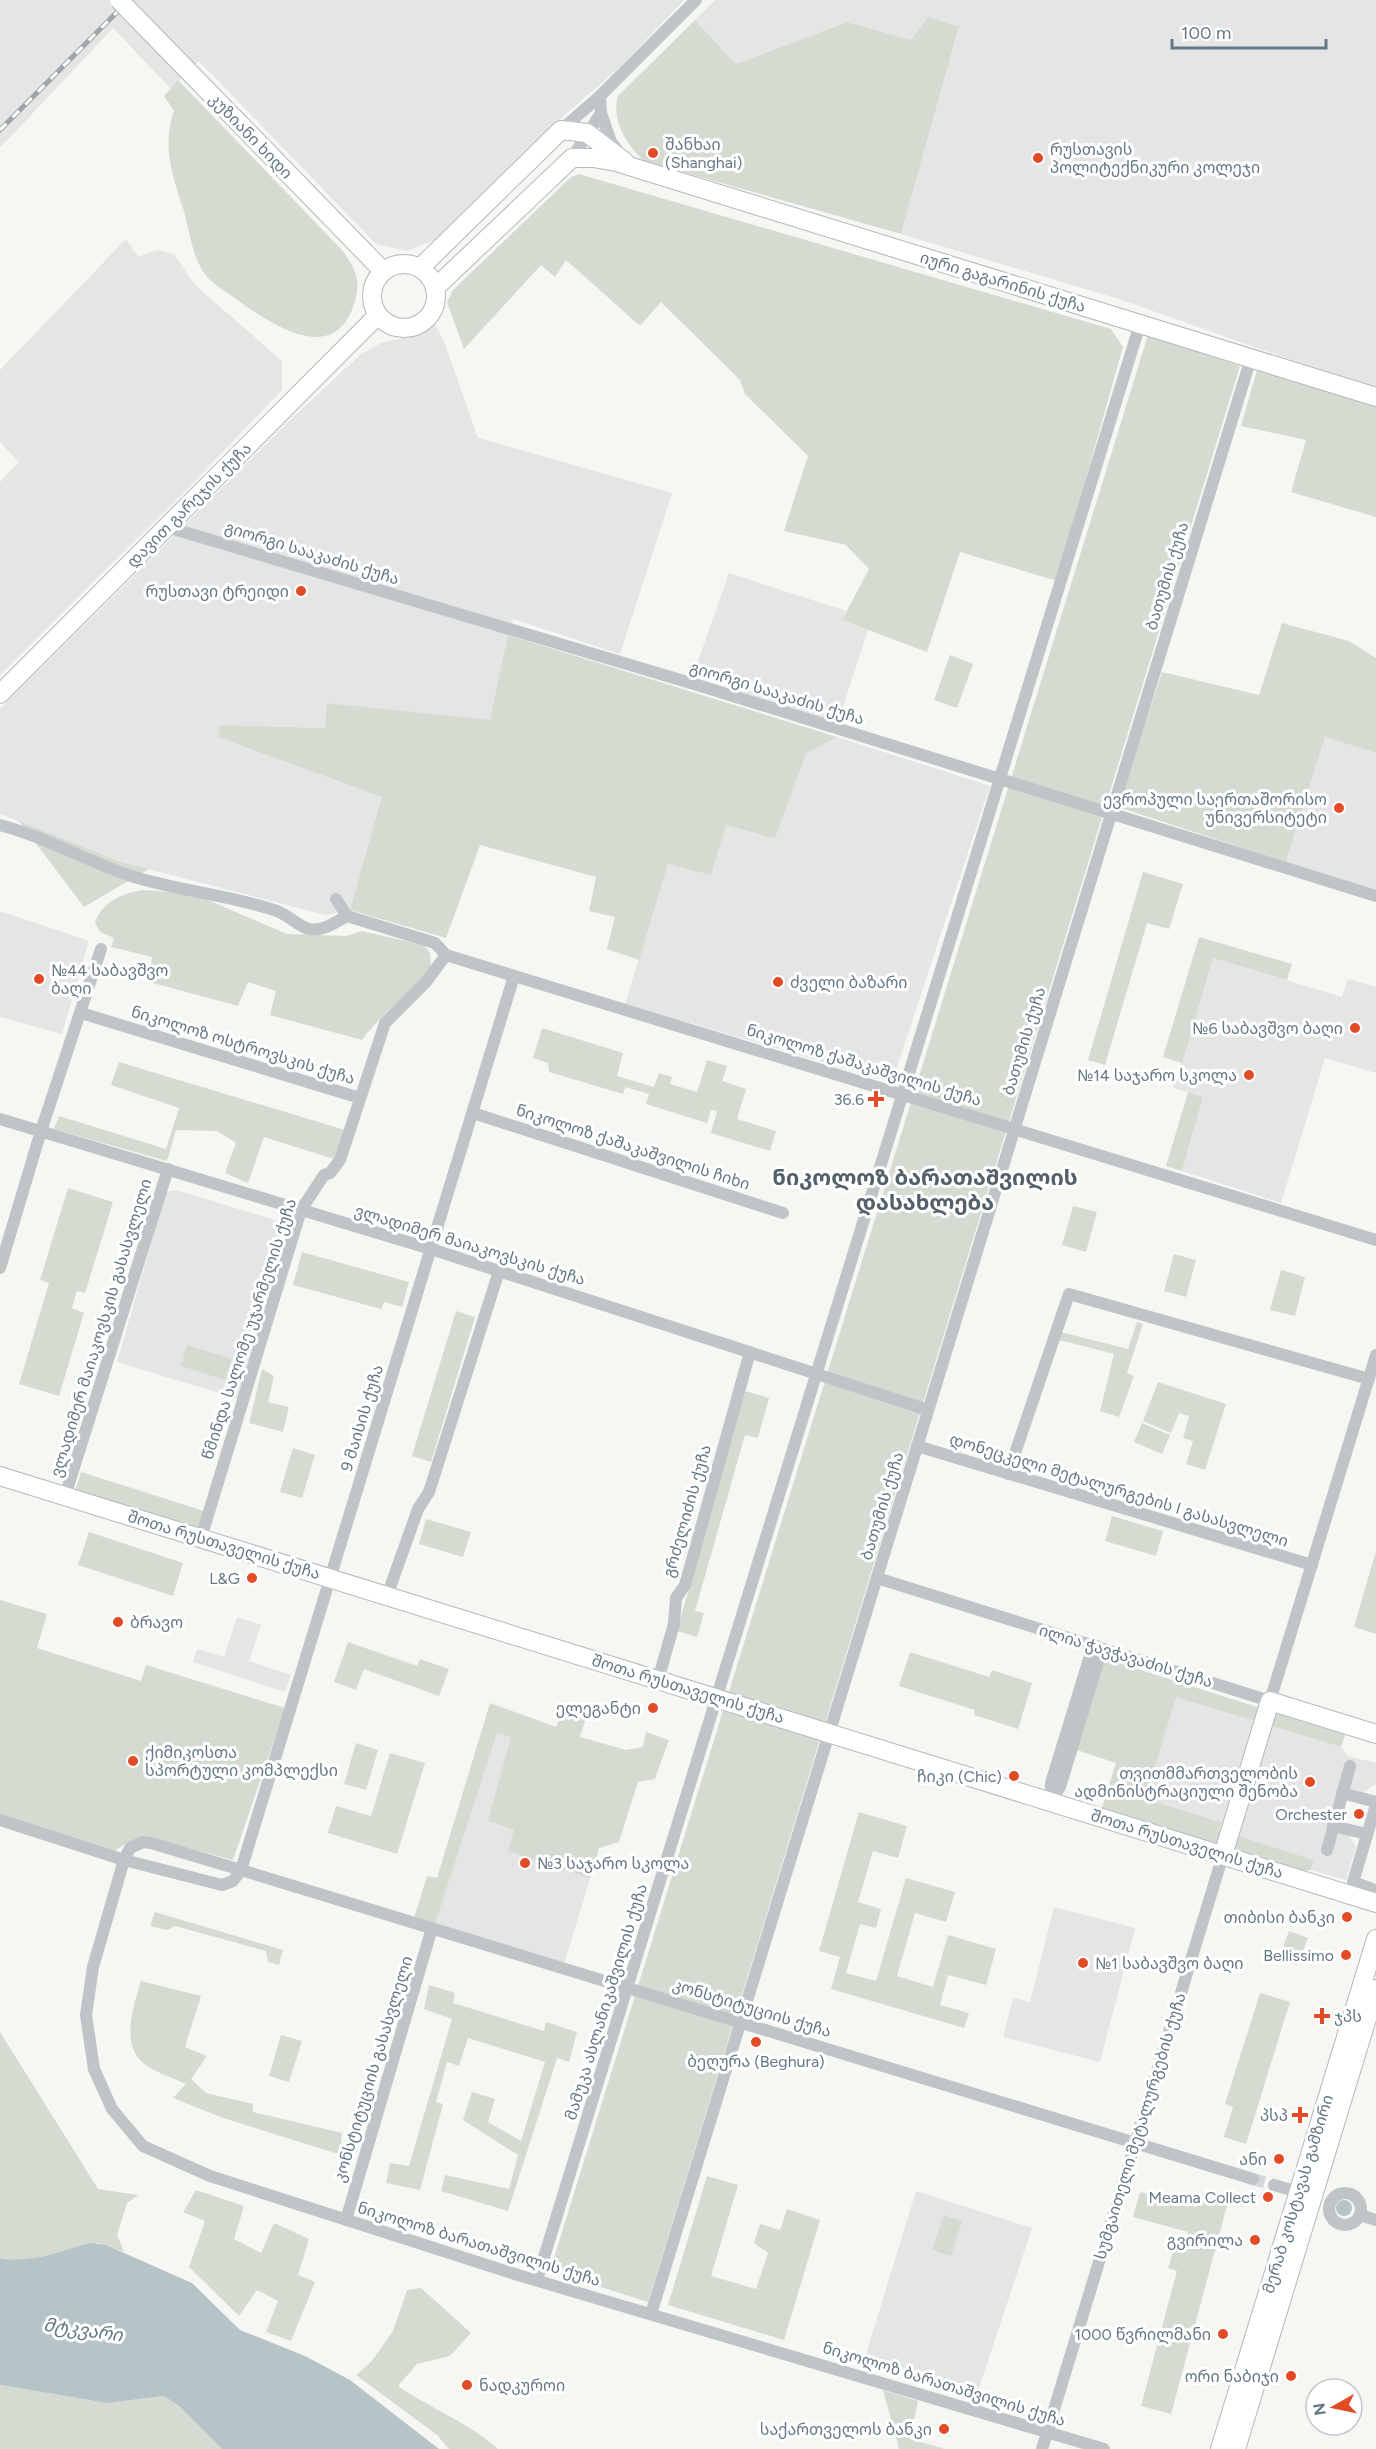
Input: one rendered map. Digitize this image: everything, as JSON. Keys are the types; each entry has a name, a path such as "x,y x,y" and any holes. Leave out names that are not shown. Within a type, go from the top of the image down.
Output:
{"street":[{"name":"კუზიანი ხიდი","path":"118,0 383,271"},
{"path":"420,268 556,135 600,96 696,0"},
{"path":"600,96 601,112 611,142 630,166"},
{"path":"435,288 572,158 601,112"},
{"path":"556,135 587,133"},
{"name":"იური გაგარინის ქუჩა","path":"587,133 630,166"},
{"name":"იური გაგარინის ქუჩა","path":"572,158 592,158 630,166 1376,397"},
{"path":"404,264 420,268 435,288 433,309 427,319 417,326 394,327 378,315 372,297 373,288 383,271 404,264"},
{"name":"დავით გარეჯის ქუჩა","path":"0,694 378,315"},
{"path":"717,1698 1140,324"},
{"name":"ბათუმის ქუჩა","path":"829,1733 1251,358"},
{"name":"გიორგი სააკაძის ქუჩა","path":"167,526 1000,779 1376,896"},
{"path":"0,825 30,833 98,864 134,877 204,891 279,912 309,929 323,928 347,916 336,899"},
{"name":"ნიკოლოზ ქაშაკაშვილის ქუჩა","path":"347,916 435,943 446,955 1376,1239"},
{"path":"0,1268 41,1131 101,949"},
{"name":"წმინდა სალომე უჯარმელის ქუჩა","path":"201,1538 301,1210 318,1182 340,1160 385,1023 426,982 446,955"},
{"name":"9 მაისის ქუჩა","path":"241,1870 514,976"},
{"name":"ნიკოლოზ ოსტროვსკის ქუჩა","path":"81,1013 360,1098"},
{"name":"ნიკოლოზ ქაშაკაშვილის ჩიხი","path":"472,1113 783,1214"},
{"name":"ვლადიმერ მაიაკოვსკის ქუჩა","path":"0,1119 431,1249 928,1410"},
{"name":"ვლადიმერ მაიაკოვსკის გასასვლელი","path":"65,1496 168,1169"},
{"path":"387,1596 418,1509 429,1492 499,1271"},
{"path":"1008,1474 1069,1294 1369,1379"},
{"name":"გრძელიძის ქუჩა","path":"658,1680 674,1624 676,1598 685,1585 750,1352"},
{"path":"1270,1701 1376,1355"},
{"name":"დონეცკელი მეტალურგების I გასასვლელი","path":"917,1446 1312,1565"},
{"name":"შოთა რუსთაველის ქუჩა","path":"0,1476 1224,1855 1374,1896"},
{"name":"ილია ჭავჭავაძის ქუჩა","path":"877,1578 1376,1734"},
{"path":"1051,1802 1051,1783 1074,1723 1089,1659 1097,1646"},
{"name":"მამუკა ასლანიკაშვილის ქუჩა","path":"537,2280 717,1698"},
{"name":"სუმგაითელი მეტალურგების ქუჩა","path":"1042,2449 1270,1701"},
{"path":"651,2314 829,1733"},
{"path":"1327,1850 1350,1766"},
{"path":"1342,1793 1376,1803 1353,1882 1374,1896"},
{"path":"0,1820 124,1860 222,1885 233,1881 241,1870"},
{"path":"1333,1826 1367,1834"},
{"name":"კონსტიტუციის ქუჩა","path":"124,1860 130,1848 142,1842 151,1843 1253,2179"},
{"name":"ნიკოლოზ ბარათაშვილის ქუჩა","path":"124,1860 93,1968 86,2015 94,2068 112,2109 142,2146 210,2176 346,2220 537,2280 1104,2449"},
{"name":"კონსტიტუციის გასასვლელი","path":"346,2220 432,1928"},
{"name":"მერაბ კოსტავას გამზირი","path":"1236,2449 1376,1939"},
{"name":"მერაბ კოსტავას გამზირი","path":"1220,2449 1376,1989"},
{"path":"1274,2185 1330,2205"},
{"path":"1350,2193 1360,2204 1360,2215 1353,2222 1343,2224 1334,2220 1330,2205 1335,2196 1350,2193"},
{"path":"1360,2215 1376,2220"}],"shaded area":[{"path":"0,0 684,0 621,66 552,126 437,239 407,251 376,244 199,61 171,89 113,28 0,148"},
{"path":"715,0 1376,0 1376,390 1119,299 901,234 959,28 911,40 847,22 736,64 695,20"},
{"path":"928,17 959,27 901,234 644,161 631,147 618,123 616,105 618,96 695,20 736,64 847,22 911,40"},
{"path":"178,80 341,249 351,263 357,283 356,298 343,325 330,334 315,337 282,327 249,308 211,281 204,273 194,250 170,160 170,123 174,111 164,96"},
{"path":"579,174 1111,329 1123,347 1057,581 960,552 927,652 842,620 869,569 846,545 784,531 808,456 745,394 740,380 661,302 640,326 566,260 555,277 541,265 464,349 447,302 453,290 571,177"},
{"path":"126,239 138,257 157,250 174,254 194,284 282,361 282,390 193,483 0,675 0,482 19,462 0,442 0,370"},
{"path":"435,324 445,344 478,438 672,493 620,654 513,619 490,721 327,703 326,728 220,725 218,737 383,797 350,910 325,915 121,862 0,814 0,709 287,423 360,355 381,343 404,338"},
{"path":"1148,335 1240,366 648,2302 550,2271"},
{"path":"1257,370 1376,407 1376,517 1291,492 1306,440 1241,426"},
{"path":"729,573 846,611 842,620 868,630 837,725 732,689 726,676 696,667"},
{"path":"1282,623 1349,641 1376,658 1376,753 1325,737 1286,862 1118,807 1162,672 1259,695"},
{"path":"508,635 837,737 806,754 775,839 726,825 711,875 668,864 639,960 607,949 615,917 589,911 596,877 480,845 446,938 350,910 382,797 218,737 220,725 325,728 327,703 490,720"},
{"path":"950,655 973,664 957,708 934,700"},
{"path":"837,737 990,786 892,1082 625,1004 668,864 725,825 775,839 806,754"},
{"name":"ევროპული საერთაშორისო უნივერსიტეტი","path":"1325,737 1376,753 1376,890 1286,862"},
{"path":"19,821 121,862 149,869 84,907"},
{"path":"1143,872 1183,884 1169,929 1147,923 1105,1065 1088,1060"},
{"path":"143,890 194,894 287,934 347,936 361,931 424,945 430,953 431,967 362,1040 270,1015 276,991 248,982 238,1006 149,982 152,957 111,947 114,938 100,932 95,923 102,909 108,904 128,893"},
{"name":"№44 საბავშვო ბაღი","path":"0,911 89,941 62,1034 0,1017"},
{"path":"1199,937 1292,964 1287,980 1213,958 1182,1063 1163,1057"},
{"name":"№14 საჯარო სკოლა","path":"1213,958 1342,997 1348,979 1376,987 1376,1073 1325,1058 1281,1203 1182,1171 1203,1097 1173,1088"},
{"path":"542,1028 623,1053 617,1076 654,1087 659,1073 672,1077 670,1084 697,1092 707,1060 727,1066 722,1081 746,1089 737,1119 776,1131 770,1151 711,1133 717,1111 711,1110 707,1123 646,1104 649,1094 625,1087 623,1094 549,1072 548,1063 533,1058"},
{"path":"119,1062 345,1130 334,1159 264,1137 248,1183 225,1173 236,1143 217,1131 176,1130 167,1161 54,1129 59,1116 166,1149 179,1108 111,1085"},
{"path":"1188,1092 1203,1097 1182,1171 1166,1166"},
{"path":"68,1188 113,1202 85,1293 77,1291 72,1308 84,1313 59,1396 19,1384 49,1283 40,1280"},
{"path":"176,1190 288,1224 290,1233 239,1399 117,1362 166,1192"},
{"path":"1073,1206 1097,1212 1086,1252 1062,1245"},
{"path":"302,1252 409,1282 402,1307 384,1302 381,1309 293,1285"},
{"path":"1174,1254 1196,1260 1186,1297 1164,1291"},
{"path":"1281,1270 1305,1277 1295,1316 1270,1310"},
{"path":"456,1311 475,1317 431,1462 412,1456"},
{"path":"1137,1322 1143,1324 1127,1373 1134,1376 1119,1417 1100,1411 1114,1354 1059,1340 1061,1332 1128,1349"},
{"path":"187,1345 232,1359 225,1380 181,1366"},
{"path":"262,1369 274,1376 268,1402 289,1407 283,1432 249,1423"},
{"path":"1158,1382 1226,1404 1205,1470 1186,1464 1193,1441 1183,1438 1189,1416 1179,1413 1171,1433 1143,1421"},
{"path":"745,1391 769,1398 758,1438 745,1435 695,1611 704,1613 697,1637 677,1631"},
{"path":"1142,1423 1170,1435 1162,1454 1134,1442"},
{"path":"293,1448 315,1455 302,1498 280,1492"},
{"path":"81,1472 204,1511 198,1530 75,1491"},
{"path":"1112,1516 1163,1531 1156,1556 1105,1541"},
{"path":"426,1519 471,1532 463,1557 419,1544"},
{"path":"89,1532 183,1563 173,1596 78,1565"},
{"path":"1376,1551 1376,1634 1354,1627"},
{"name":"ქიმიკოსთა სპორტული კომპლექსი","path":"0,1600 47,1614 37,1648 141,1681 146,1665 285,1708 233,1860 147,1837 127,1843 113,1852 0,1815"},
{"path":"237,1617 261,1625 249,1661 291,1675 285,1692 193,1662 197,1649 224,1657"},
{"path":"348,1642 417,1666 420,1659 449,1669 439,1696 364,1669 356,1690 334,1682"},
{"path":"910,1652 989,1677 992,1670 1032,1683 1018,1729 974,1715 975,1710 899,1686"},
{"path":"1103,1658 1345,1735 1341,1747 1176,1697 1145,1799 1221,1822 1219,1830 1314,1860 1311,1870 1290,1872 1100,1814 1116,1763 1074,1749"},
{"path":"1175,1696 1341,1747 1348,1756 1376,1763 1376,1784 1363,1792 1344,1788 1332,1833 1348,1834 1356,1846 1346,1880 1311,1870 1314,1860 1219,1830 1221,1822 1144,1799"},
{"path":"490,1703 556,1727 562,1711 586,1718 580,1737 626,1750 643,1747 646,1732 669,1740 655,1779 638,1782 619,1842 599,1848 590,1878 508,1851 514,1830 488,1821 511,1737 497,1733 435,1924 414,1918 427,1876 437,1878"},
{"name":"№3 საჯარო სკოლა","path":"496,1733 624,1767 564,1964 435,1924"},
{"path":"356,1743 378,1750 366,1790 344,1784"},
{"path":"390,1753 425,1763 397,1854 328,1833 336,1806 371,1816"},
{"path":"859,1812 907,1826 898,1858 873,1851 858,1902 881,1909 876,1928 860,1924 846,1973 876,1981 906,1878 955,1892 946,1922 915,1913 897,1976 933,1987 948,1935 996,1949 986,1985 948,1975 940,2005 969,2013 964,2028 831,1989 840,1957 819,1951"},
{"name":"№1 საბავშვო ბაღი","path":"1054,1907 1135,1928 1100,2062 1003,2037 1013,1998 1030,2002"},
{"path":"155,1912 283,1950 279,1965 268,1962 266,1951 175,1926 167,1930 150,1926"},
{"path":"1289,1931 1308,1938 1297,1965 1279,1958"},
{"path":"141,1981 201,1996 185,2047 207,2056 191,2079 206,2093 253,2104 253,2112 342,2133 341,2145 352,2149 348,2157 223,2118 173,2098 186,2084 147,2066 136,2055 132,2045 130,2035 132,2012"},
{"path":"429,1985 455,1993 453,2003 544,2031 546,2022 577,2032 569,2062 557,2058 508,2211 441,2191 445,2175 509,2189 518,2155 463,2120 472,2092 495,2099 488,2122 521,2141 545,2062 468,2038 459,2066 447,2062 436,2102 443,2104 420,2190 386,2183 390,2163 409,2166 452,2019 424,2009"},
{"path":"1260,1993 1290,2002 1246,2144 1224,2137 1233,2107 1225,2104"},
{"path":"0,2032 98,2189 138,2195 127,2203 117,2235 124,2252 98,2243 23,2261 0,2258"},
{"path":"281,2035 302,2041 289,2082 269,2076"},
{"path":"707,2176 738,2185 711,2276 756,2289 768,2253 754,2243 760,2224 780,2230 787,2209 820,2220 784,2340 668,2305"},
{"path":"196,2190 244,2206 234,2239 261,2253 274,2223 309,2239 298,2275 315,2282 291,2341 266,2332 278,2301 257,2290 239,2316 189,2267 205,2221 183,2212"},
{"path":"916,2191 1032,2228 976,2397 863,2364"},
{"path":"1140,2192 1196,2207 1199,2195 1228,2202 1171,2414 1141,2406 1177,2271 1168,2268 1176,2242 1184,2244 1188,2232 1133,2217"},
{"path":"944,2215 962,2221 951,2256 932,2250"},
{"path":"421,2288 471,2333 450,2356 417,2364 398,2386 462,2423 498,2449 449,2449 437,2435 356,2375 371,2362 393,2331 407,2290"},
{"path":"0,2385 107,2403 164,2396 179,2406 222,2449 0,2449"},
{"path":"883,2390 918,2401 910,2439 945,2449 899,2449"}],"water":[{"path":"1344,2200 1350,2202 1352,2208 1350,2214 1344,2216 1338,2214 1336,2208 1338,2202"},
{"name":"მტკვარი","path":"91,2243 106,2245 192,2283 240,2330 305,2356 350,2380 439,2449 222,2449 179,2406 164,2396 107,2403 0,2385 0,2258 35,2258"}],"tunnel":[{"path":"1253,2179 1274,2185"}],"railway":[{"path":"0,130 129,0"}],"place":[{"name":"შანხაი (Shanghai)","path":"653,153"},
{"name":"რუსთავის პოლიტექნიკური კოლეჯი","path":"1038,158"},
{"name":"რუსთავი ტრეიდი","path":"301,591"},
{"name":"ევროპული საერთაშორისო უნივერსიტეტი","path":"1339,808"},
{"name":"№44 საბავშვო ბაღი","path":"39,979"},
{"name":"ძველი ბაზარი","path":"778,982"},
{"name":"№6 საბავშვო ბაღი","path":"1355,1028"},
{"name":"№14 საჯარო სკოლა","path":"1249,1075"},
{"name":"36.6","path":"876,1099"},
{"name":"L&G","path":"252,1578"},
{"name":"ბრავო","path":"118,1622"},
{"name":"ელეგანტი","path":"653,1708"},
{"name":"ქიმიკოსთა სპორტული კომპლექსი","path":"133,1761"},
{"name":"ჩიკი (Chic)","path":"1014,1776"},
{"name":"თვითმმართველობის ადმინისტრაციული შენობა","path":"1310,1782"},
{"name":"Orchester","path":"1359,1814"},
{"name":"№3 საჯარო სკოლა","path":"525,1863"},
{"name":"თიბისი ბანკი","path":"1347,1917"},
{"name":"Bellissimo","path":"1346,1955"},
{"name":"№1 საბავშვო ბაღი","path":"1083,1963"},
{"name":"ჯპს","path":"1322,2016"},
{"name":"ბეღურა (Beghura)","path":"756,2042"},
{"name":"პსპ","path":"1300,2115"},
{"name":"ანი","path":"1279,2159"},
{"name":"Meama Collect","path":"1268,2197"},
{"name":"გვირილა","path":"1255,2240"},
{"name":"1000 წვრილმანი","path":"1223,2334"},
{"name":"ორი ნაბიჯი","path":"1291,2376"},
{"name":"ნადკუროი","path":"467,2385"},
{"name":"საქართველოს ბანკი","path":"944,2429"}],"district":[{"name":"ნიკოლოზ ბარათაშვილის დასახლება","path":"925,1190"}]}
